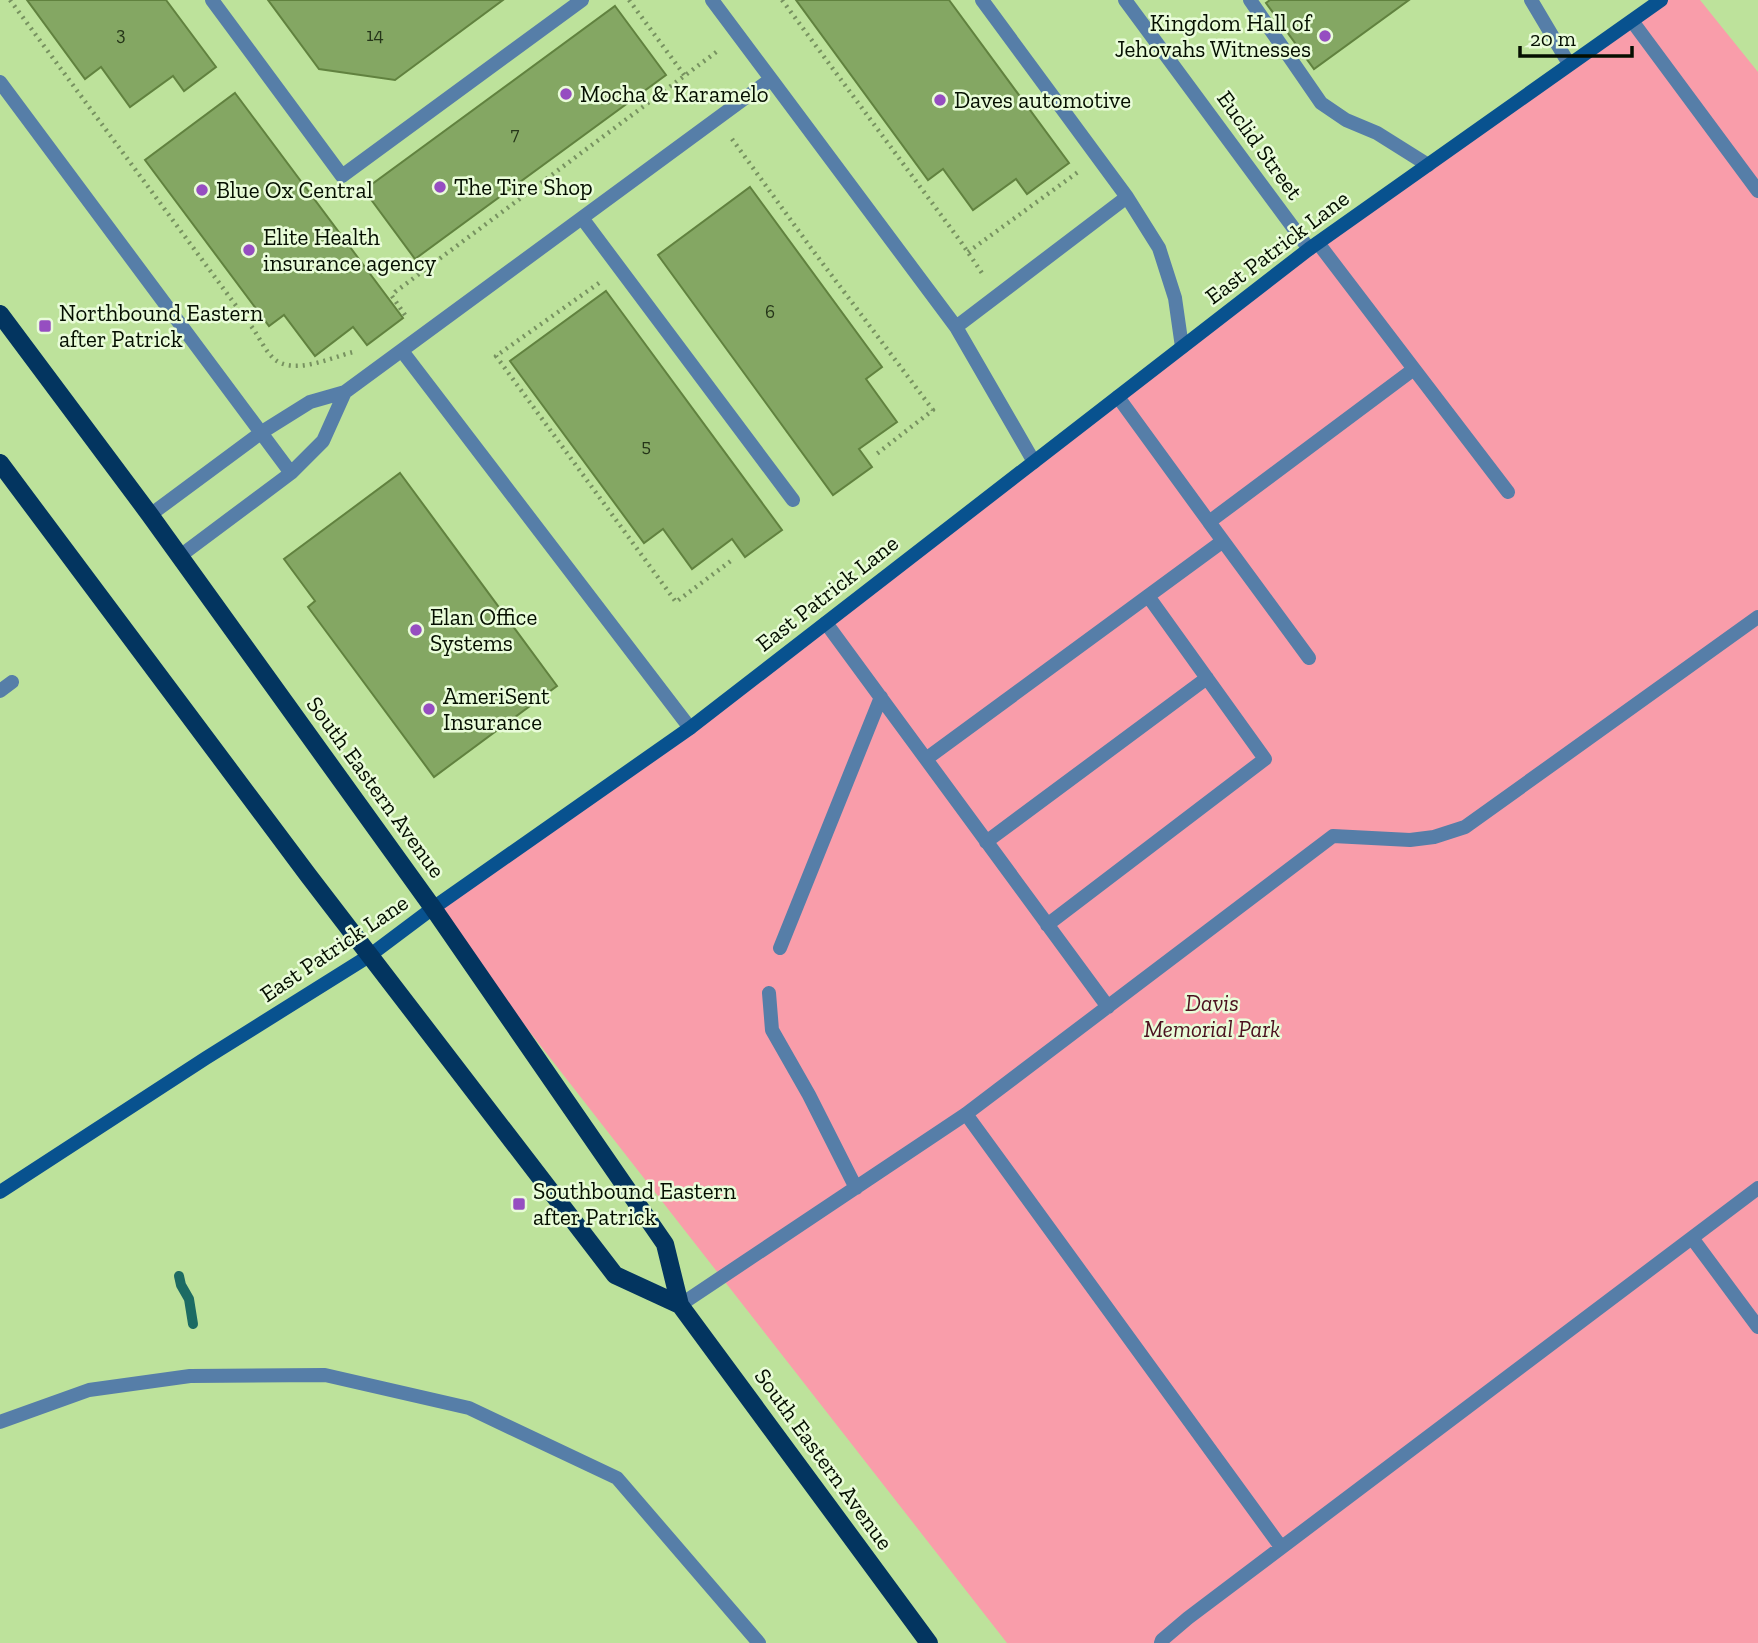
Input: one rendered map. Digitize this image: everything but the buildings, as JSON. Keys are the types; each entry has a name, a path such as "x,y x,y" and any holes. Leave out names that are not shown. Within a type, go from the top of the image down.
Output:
{"main road":[{"name":"East Patrick Lane","path":"0,1192 369,956 432,908 690,728 1314,246 1661,0"},
{"name":"South Eastern Avenue","path":"0,314 180,556 432,908 665,1244 680,1305 929,1643"},
{"name":"South Eastern Avenue","path":"0,463 369,956 615,1275 680,1305"}],"street":[{"path":"212,0 342,176 582,0"},
{"path":"712,0 956,327 1034,462"},
{"path":"982,0 1127,197 1158,247 1175,298 1182,347"},
{"name":"Euclid Street","path":"1125,0 1508,492"},
{"path":"1250,0 1321,103 1346,120 1377,133 1428,165"},
{"path":"1531,0 1569,64"},
{"path":"1632,20 1758,191"},
{"path":"150,515 262,432 310,402 345,392 771,79"},
{"path":"0,82 291,473"},
{"path":"956,327 1127,197"},
{"path":"582,218 793,500"},
{"path":"402,351 690,728"},
{"path":"1209,522 1414,369"},
{"path":"180,556 291,473 323,441 345,392"},
{"path":"1118,397 1309,657"},
{"path":"926,759 1223,541"},
{"path":"1047,925 1265,759 1148,596"},
{"path":"680,1305 966,1114 1333,836 1410,839 1434,837 1465,827 1758,617"},
{"path":"826,623 1108,1007"},
{"path":"986,842 1207,678"},
{"path":"780,948 881,697"},
{"path":"769,993 772,1030 809,1095 856,1188"},
{"path":"966,1114 1281,1547"},
{"path":"1161,1643 1188,1618 1281,1547 1758,1188"},
{"path":"1692,1238 1758,1327"},
{"path":"0,1422 89,1390 190,1376 324,1375 468,1408 617,1478 760,1643"}],"path":[{"path":"629,0 685,76"},
{"path":"782,0 998,295"},
{"path":"718,118 811,248 933,410 874,456"},
{"path":"968,252 1098,158"},
{"path":"619,268 496,356 676,602 732,561"}],"green space":[{"name":"Davis Memorial Park","path":"1661,0 1700,0 1758,72 1758,1643 1007,1643 433,908 690,728 1182,347"}],"waterway":[{"path":"179,1276 189,1299 193,1324"}],"place":[{"name":"Kingdom Hall of Jehovahs Witnesses","path":"1325,36"},
{"name":"Mocha & Karamelo","path":"566,94"},
{"name":"Daves automotive","path":"940,100"},
{"name":"The Tire Shop","path":"440,187"},
{"name":"Blue Ox Central","path":"202,190"},
{"name":"Elite Health insurance agency","path":"249,250"},
{"name":"Northbound Eastern after Patrick","path":"45,326"},
{"name":"Elan Office Systems","path":"416,630"},
{"name":"AmeriSent Insurance","path":"429,709"},
{"name":"Southbound Eastern after Patrick","path":"519,1204"}]}
